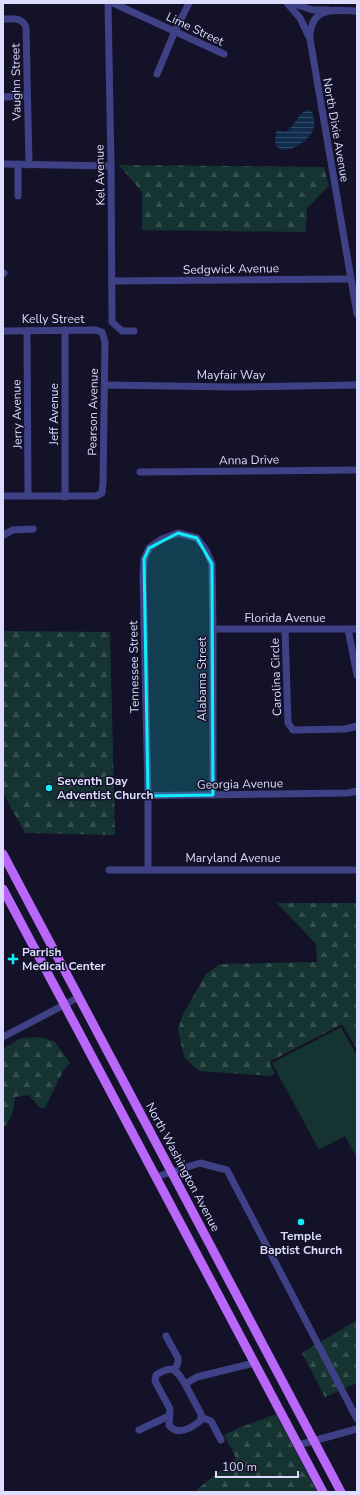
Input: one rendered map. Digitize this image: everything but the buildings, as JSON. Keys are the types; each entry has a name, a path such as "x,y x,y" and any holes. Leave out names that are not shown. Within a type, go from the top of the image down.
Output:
{"main road":[{"name":"North Washington Avenue","path":"3,854 341,1492"},
{"path":"3,889 323,1492"}],"street":[{"name":"Kel Avenue","path":"108,3 112,322 122,331 134,331"},
{"name":"Lime Street","path":"113,3 224,54"},
{"path":"157,74 175,31 189,3"},
{"name":"North Dixie Avenue","path":"287,3 300,18 310,40 357,314"},
{"path":"291,3 313,10 357,11"},
{"path":"310,40 312,23 328,10"},
{"name":"Vaughn Street","path":"3,19 19,19 25,24 26,27 26,96 29,165"},
{"path":"3,97 26,96"},
{"path":"3,164 111,166"},
{"path":"18,164 18,196"},
{"name":"Sedgwick Avenue","path":"112,281 350,279"},
{"name":"Jeff Avenue","path":"65,330 65,497"},
{"name":"Kelly Street","path":"3,331 96,330 102,332"},
{"name":"Jerry Avenue","path":"27,331 28,496"},
{"name":"Pearson Avenue","path":"65,497 96,496 102,493 105,342 102,332"},
{"name":"Mayfair Way","path":"104,385 215,387 357,385"},
{"name":"Anna Drive","path":"140,472 357,470"},
{"path":"3,496 65,497"},
{"path":"3,535 13,530 33,529"},
{"name":"Tennessee Street","path":"148,869 148,796 143,576 144,559 149,548 162,539 178,533 197,538 206,550 212,564"},
{"name":"Alabama Street","path":"212,564 213,795"},
{"name":"Florida Avenue","path":"213,629 357,629"},
{"name":"Carolina Circle","path":"285,629 288,723 293,730 345,729 357,726"},
{"path":"348,629 357,675"},
{"name":"Georgia Avenue","path":"122,796 348,793 357,791"},
{"name":"Maryland Avenue","path":"109,870 357,870"},
{"path":"3,1037 78,997"},
{"path":"156,1177 200,1164 227,1170 357,1419"},
{"path":"166,1336 178,1358 175,1370"},
{"path":"185,1384 197,1377 254,1363"},
{"path":"201,1417 202,1419 184,1430 173,1430 169,1425 169,1404 155,1379 156,1375 169,1368 175,1370 185,1384 201,1417 211,1421 221,1440"},
{"path":"139,1430 169,1416"},
{"path":"298,1445 357,1429"}],"highlighted area":[{"path":"178,533 197,538 212,564 213,795 148,796 144,559 149,548"}],"green space":[{"path":"119,165 324,167 329,186 307,208 306,232 142,230 142,192"},
{"path":"3,631 110,632 115,835 25,833 3,793"},
{"path":"277,903 357,903 357,1049 342,1024 271,1061 270,1064 275,1073 271,1076 199,1071 184,1057 178,1030 183,1014 206,974 220,964 317,962 316,944"},
{"path":"341,1027 357,1056 357,1158 345,1136 319,1150 272,1063"},
{"path":"40,1037 55,1042 70,1063 63,1071 45,1108 40,1108 29,1095 15,1097 12,1114 9,1121 3,1128 3,1049 21,1038"},
{"path":"357,1320 357,1383 325,1397 302,1353"},
{"path":"276,1414 317,1492 194,1492 236,1458 224,1435"}],"water":[{"path":"306,110 312,112 314,118 314,128 310,135 305,141 290,149 283,150 278,148 275,142 276,132 279,130 285,132"}],"place":[{"name":"Seventh Day Adventist Church","path":"49,788"},
{"name":"Parrish Medical Center","path":"13,959"},
{"name":"Temple Baptist Church","path":"301,1222"}]}
